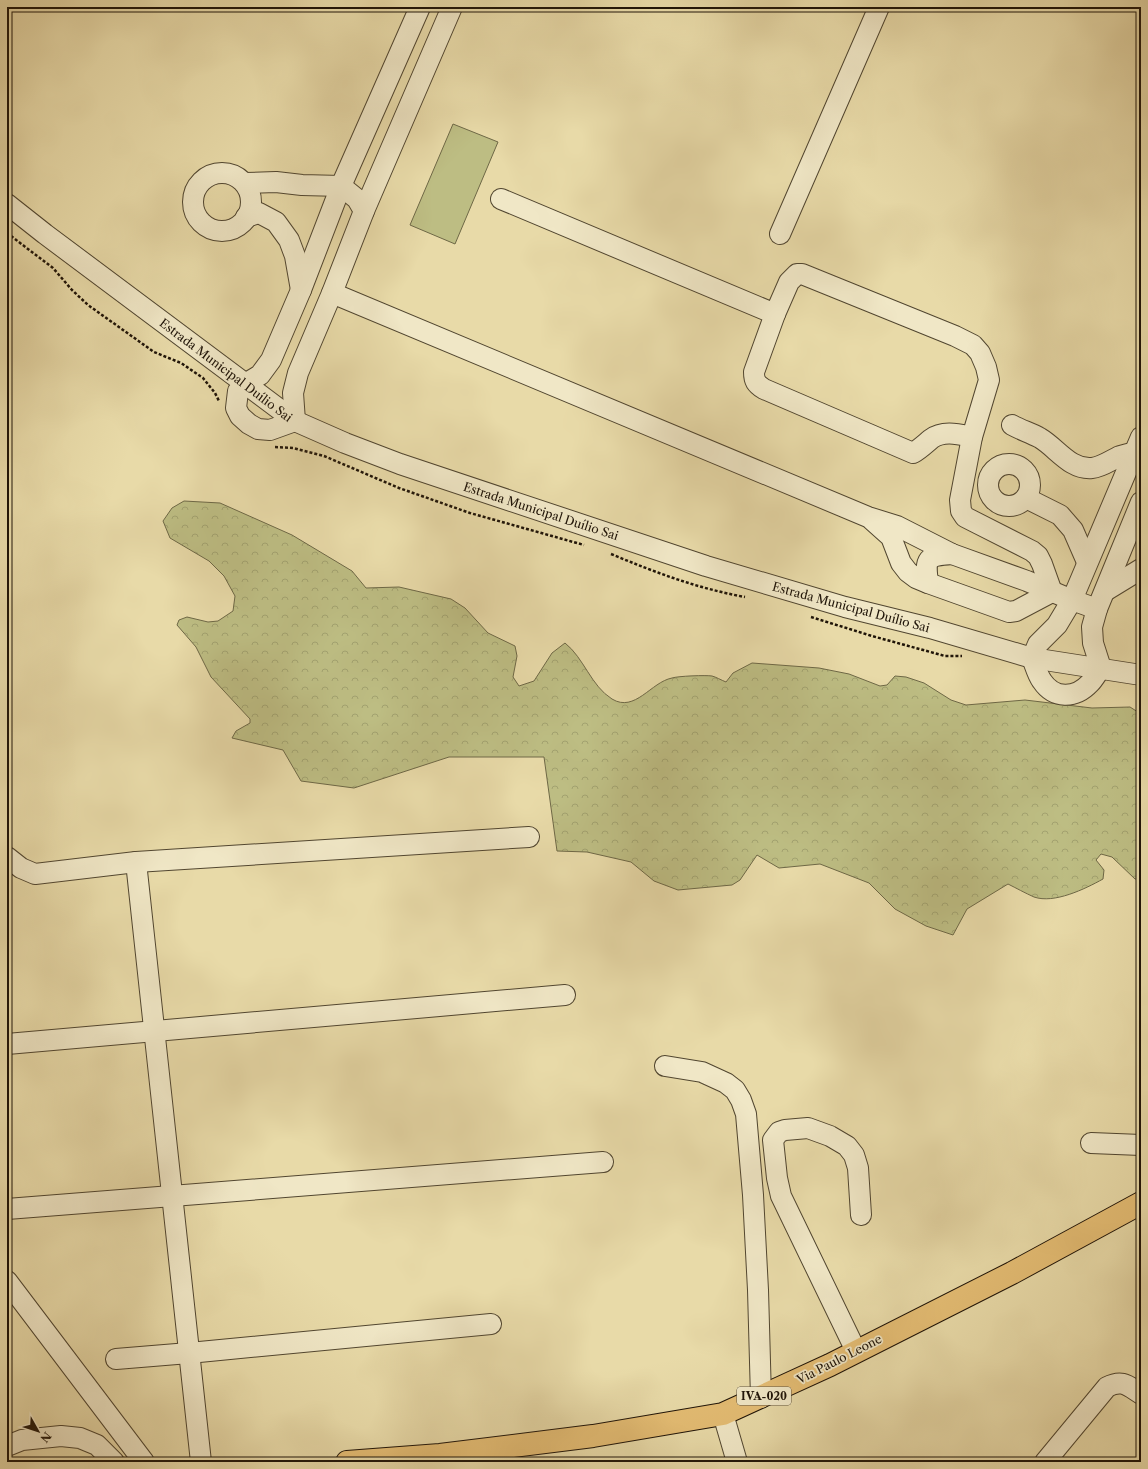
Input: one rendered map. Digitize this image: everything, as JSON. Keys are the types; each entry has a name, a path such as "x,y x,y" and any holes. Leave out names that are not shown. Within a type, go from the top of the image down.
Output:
{"main road":[{"name":"Via Paulo Leone","path":"347,1462 440,1455 586,1437 724,1414 761,1398 1012,1274 1141,1203"}],"street":[{"path":"420,7 341,186 272,360 260,375 245,384 238,391 236,408 240,416 249,424 258,429 270,430 295,421 293,393 298,373 332,293 364,211 452,7"},
{"path":"780,234 880,7"},
{"path":"219,172 232,174 245,183 250,194 251,206 246,217 238,225 227,230 216,230 205,226 197,217 193,206 194,194 199,184 208,176 219,172"},
{"path":"245,183 276,182 302,185 341,186 357,198 364,211"},
{"path":"502,199 775,314"},
{"name":"Estrada Municipal Duílio Sai","path":"7,204 51,239 295,421 345,443 400,464 706,566 845,607 930,628 1032,658 1141,675"},
{"path":"246,217 259,213 276,222 289,240 295,256 301,290"},
{"path":"972,437 953,433 942,434 932,439 913,453 757,385 754,379 754,372 775,314 789,282 797,274 802,274 948,333 973,345 980,353 986,367 989,380 972,437 960,500 961,511 965,517 1032,551 1038,556 1052,592"},
{"path":"332,293 868,517 897,526 952,554 1027,581 1097,609"},
{"path":"281,338 308,349"},
{"path":"1012,425 1040,438 1071,463 1085,467 1091,468 1099,466 1139,447"},
{"path":"1139,447 1087,562 1072,600 1056,625 1038,644 1032,658 1042,681 1049,689 1058,694 1069,696 1079,692 1090,684 1101,668 1093,643 1092,627 1097,609 1141,502"},
{"path":"1026,498 1060,515 1073,530 1087,562"},
{"path":"868,517 891,538 901,563 908,572 916,578 928,583 1009,612 1016,611 1052,592"},
{"path":"928,583 926,566 928,561 937,555 952,554"},
{"path":"1105,591 1141,569"},
{"path":"1017,578 1028,605"},
{"path":"7,857 21,868 35,874 136,862 529,837"},
{"path":"136,862 201,1462"},
{"path":"7,1044 565,995"},
{"path":"665,1066 702,1072 726,1084 735,1090 741,1100 746,1114 753,1195 758,1290 761,1398"},
{"path":"856,1351 781,1196 777,1178 774,1140 779,1132 808,1128 830,1136 847,1146 854,1155 858,1168 861,1215"},
{"path":"1091,1143 1141,1145"},
{"path":"7,1209 603,1162"},
{"path":"7,1281 144,1462"},
{"path":"116,1359 491,1324"},
{"path":"1045,1462 1107,1387 1116,1383 1124,1383 1141,1394"},
{"path":"724,1414 737,1462"},
{"path":"7,1446 28,1439 61,1436 80,1438 98,1445 114,1462"}],"green space":[{"path":"453,124 498,142 455,244 410,225"},
{"path":"184,501 220,503 292,535 352,571 366,588 399,587 451,599 465,608 488,633 515,646 517,656 513,677 519,686 534,681 552,653 565,643 572,649 598,687 612,699 620,702 636,700 657,685 675,677 712,676 726,682 733,673 752,663 819,668 849,674 880,686 887,685 895,676 906,677 924,683 951,700 966,705 1025,700 1092,708 1130,707 1141,714 1141,879 1135,879 1112,857 1101,854 1096,860 1104,870 1103,879 1079,891 1051,899 1034,897 1008,884 967,909 953,935 926,926 895,909 869,883 820,864 779,868 757,855 740,880 732,885 678,890 654,881 631,862 587,852 557,851 544,757 449,757 354,788 301,781 283,750 232,738 236,731 250,723 250,719 211,677 196,647 177,625 179,620 187,617 208,622 218,621 233,611 235,596 224,576 209,561 170,538 163,521 172,508"}]}
